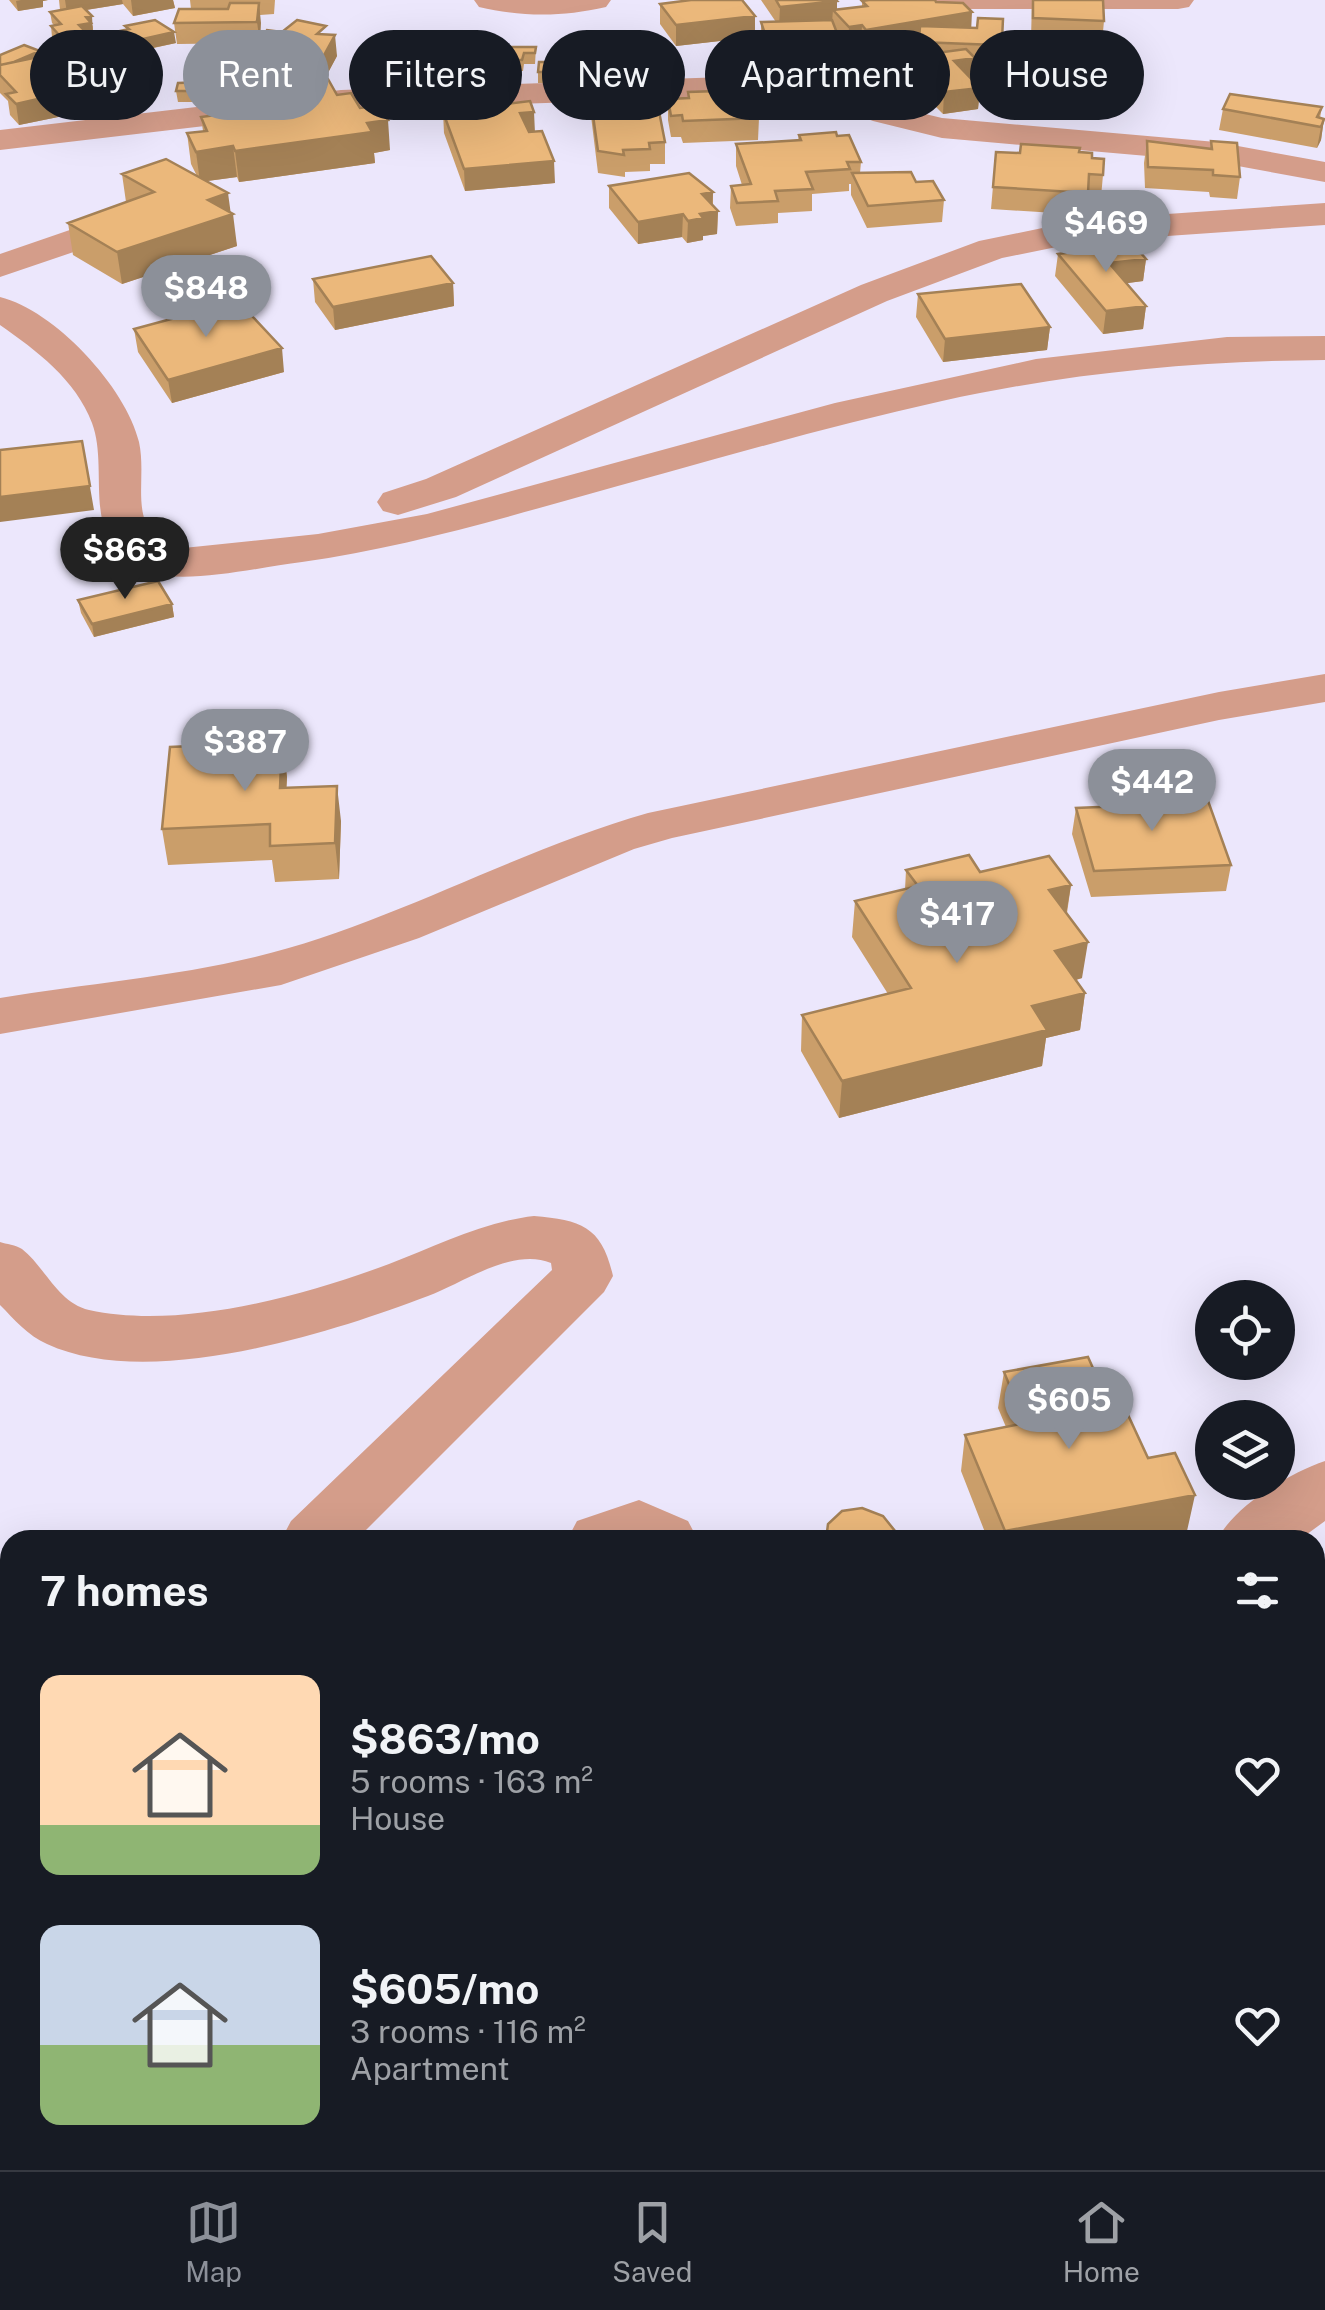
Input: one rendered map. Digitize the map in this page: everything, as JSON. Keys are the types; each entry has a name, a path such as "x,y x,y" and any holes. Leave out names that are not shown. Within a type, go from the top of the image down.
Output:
{"street":[{"path":"490,0 547,8 595,0"},
{"path":"922,0 1178,0"},
{"path":"0,140 341,100 783,85 820,88 885,114 942,128 1216,152 1325,172"},
{"path":"168,563 363,513 441,488 874,294 992,249 1081,231 1325,214"},
{"path":"0,266 93,234"},
{"path":"0,308 55,348 104,403 120,444 127,536 145,556 168,563 322,547 411,530 873,404 1090,360 1221,348 1325,348"},
{"path":"0,1016 262,973 401,926 616,838 665,824 1219,706 1325,688"},
{"path":"0,1264 24,1293 70,1330 133,1336 201,1334 250,1326 408,1280 499,1244 550,1238 578,1251 583,1276 324,1530"},
{"path":"1264,1530 1325,1487"}],"building":[{"path":"742,0 755,16 676,25 660,4"},
{"path":"776,0 836,0 837,1 780,7"},
{"path":"935,0 963,3 972,12 866,30 862,25 849,27 833,10 867,6 862,1"},
{"path":"1033,0 1103,0 1104,21 1033,18"},
{"path":"230,3 259,3 257,22 174,23 179,9 228,9"},
{"path":"82,6 92,16 86,17 91,23 79,25 84,30 55,30 51,26 61,24 50,12"},
{"path":"978,18 1003,19 1002,30 970,30 970,44 950,43 950,30 920,30 920,26 977,28"},
{"path":"155,20 174,32 124,30 129,29 125,26"},
{"path":"297,20 326,26 322,30 284,30"},
{"path":"832,20 836,30 764,30 761,22"},
{"path":"24,45 30,47 30,55 14,62 0,65 0,55"},
{"path":"522,47 536,47 535,53 524,53 522,60"},
{"path":"966,49 970,53 970,59 954,61 970,78 970,89 950,91 950,51"},
{"path":"30,59 30,101 16,104 6,94 16,92 0,75 0,65"},
{"path":"329,81 337,95 349,93 349,120 388,120 367,123 372,132 235,151 233,146 196,152 187,133 207,131 202,120 329,120"},
{"path":"705,91 705,120 708,120 683,121 688,92"},
{"path":"1230,94 1322,107 1317,117 1324,119 1321,127 1223,109"},
{"path":"530,101 534,112 522,113 522,102"},
{"path":"522,117 529,132 542,131 554,161 464,169 446,120"},
{"path":"594,120 661,120 665,142 649,143 650,149 623,150 624,155 598,151"},
{"path":"836,132 837,136 849,135 861,162 847,162 850,169 806,172 813,189 775,191 778,201 737,203 731,186 751,184 736,144 801,140 799,135"},
{"path":"1147,141 1212,149 1211,141 1237,143 1240,177 1213,175 1213,170 1148,167"},
{"path":"1021,144 1080,148 1079,152 1092,153 1092,158 1104,159 1103,175 1089,174 1088,193 993,187 996,152 1020,153"},
{"path":"166,159 228,193 208,200 233,214 117,252 68,223 154,192 122,174"},
{"path":"911,172 916,182 933,181 944,200 868,206 852,173"},
{"path":"689,173 713,192 702,194 718,211 688,221 683,214 638,222 609,186"},
{"path":"1133,244 1146,259 1109,263 1146,306 1106,311 1058,254"},
{"path":"431,256 453,283 333,307 313,279"},
{"path":"1021,284 1050,327 945,339 918,294"},
{"path":"238,301 282,348 168,380 134,329"},
{"path":"82,441 90,486 0,497 0,450"},
{"path":"158,581 172,604 92,624 78,600"},
{"path":"282,742 280,788 337,786 335,843 270,846 270,824 162,829 170,747"},
{"path":"1154,792 1156,800 1207,798 1231,865 1094,871 1076,808 1123,806 1118,793"},
{"path":"969,855 980,872 1049,856 1071,885 1049,890 1088,942 1055,951 1085,993 1032,1006 1047,1030 842,1081 802,1015 911,988 855,901 918,886 906,870"},
{"path":"1088,1357 1109,1404 1122,1402 1148,1458 1175,1453 1195,1495 1005,1530 965,1435 1025,1423 1004,1372"},
{"path":"862,1508 883,1516 894,1530 827,1530 828,1524 842,1511"}]}
